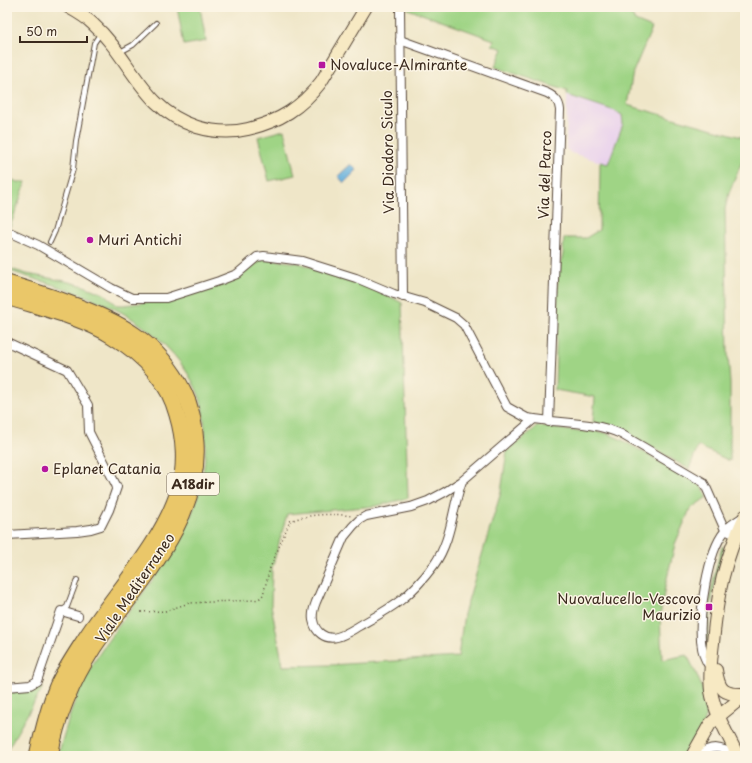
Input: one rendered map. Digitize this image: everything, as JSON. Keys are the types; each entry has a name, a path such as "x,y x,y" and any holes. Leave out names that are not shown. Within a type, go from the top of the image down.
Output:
{"highway":[{"name":"Viale Mediterraneo","path":"7,283 30,289 91,311 118,323 144,340 162,358 181,385 188,400 196,432 196,465 188,500 182,517 158,559 94,648 77,677 63,708 50,756"},
{"name":"Viale Mediterraneo","path":"7,297 83,322 110,335 142,358 158,375 170,396 181,427 183,446 183,469 179,489 173,505 147,551 82,642 57,686 46,720 37,756"}],"main road":[{"path":"68,7 93,23 118,53 151,99 171,115 191,125 206,129 224,131 242,130 263,125 280,118 301,104 321,82 366,7"},
{"path":"738,756 719,716 712,692 710,667 718,595 731,533 745,516"},
{"path":"713,639 719,684 722,689 732,695 745,695"},
{"path":"692,756 710,724 745,695"}],"street":[{"name":"Via Diodoro Siculo","path":"400,7 403,297"},
{"name":"Via del Parco","path":"400,40 547,93 555,97 559,103 560,117 549,422"},
{"path":"7,231 38,245 111,288 132,298 166,298 219,282 237,274 257,257 261,256 302,261 356,278 403,297 425,303 456,318 464,325 506,407 527,418 549,422 595,426 614,431 698,478 706,487 731,533 717,542 704,591 701,641 705,661 710,667"},
{"path":"7,342 67,370 85,398 88,405 89,432 118,487 101,526 77,531 7,536"},
{"path":"462,481 451,527 438,558 434,565 412,590 389,608 338,637 325,636 320,633 315,627 313,620 313,612 316,602 344,538 353,526 362,518 411,508 445,492 462,481 534,419"},
{"path":"7,687 30,685 37,681 61,612 78,616"},
{"path":"697,756 709,749 718,748 723,748 738,756"}],"lane":[{"path":"118,53 133,45 156,23"},
{"path":"50,242 55,231 73,169 76,141 94,44 101,32"},
{"path":"61,612 67,607 77,580"}],"path":[{"path":"141,612 165,611 190,603 245,601 260,598 263,595 270,568 290,521 309,515 343,515 362,518"}],"shaded area":[{"path":"567,95 615,111 622,115 623,124 608,164 571,153 566,149"}],"green space":[{"path":"177,7 200,7 206,41 184,45"},
{"path":"408,7 628,7 635,21 652,28 633,72 627,105 745,138 745,154 729,193 725,209 730,384 730,461 698,446 689,469 618,428 593,422 595,397 555,390 558,273 563,254 564,238 586,238 599,230 600,162 608,164 623,124 622,115 615,111 567,95 567,91 495,67 503,49 492,45 494,40 408,9"},
{"path":"284,130 295,175 269,181 258,137"},
{"path":"7,178 18,182 26,182 10,227 7,226"},
{"path":"262,259 299,263 359,283 402,303 408,498 376,506 287,514 272,568 271,605 283,666 330,665 458,657 464,614 501,492 507,451 538,426 572,431 594,431 606,433 620,439 696,482 701,486 707,497 690,509 675,544 660,616 662,660 687,655 704,692 707,715 688,756 58,756 71,711 90,669 178,541 193,511 202,480 205,429 201,401 196,387 188,374 169,350 146,329 134,320 108,305 80,294 7,270 7,268 27,274 84,286 104,294 117,305 124,305 166,300 220,285 236,278"},
{"path":"723,546 724,548 712,596 706,648 710,596 715,572"},
{"path":"43,687 7,750 7,692"}],"water":[{"path":"351,164 357,170 344,183 338,176"}],"place":[{"name":"Novaluce-Almirante","path":"322,65"},
{"name":"Muri Antichi","path":"90,240"},
{"name":"Eplanet Catania","path":"45,469"},
{"name":"Nuovalucello-Vescovo Maurizio","path":"709,607"}]}
